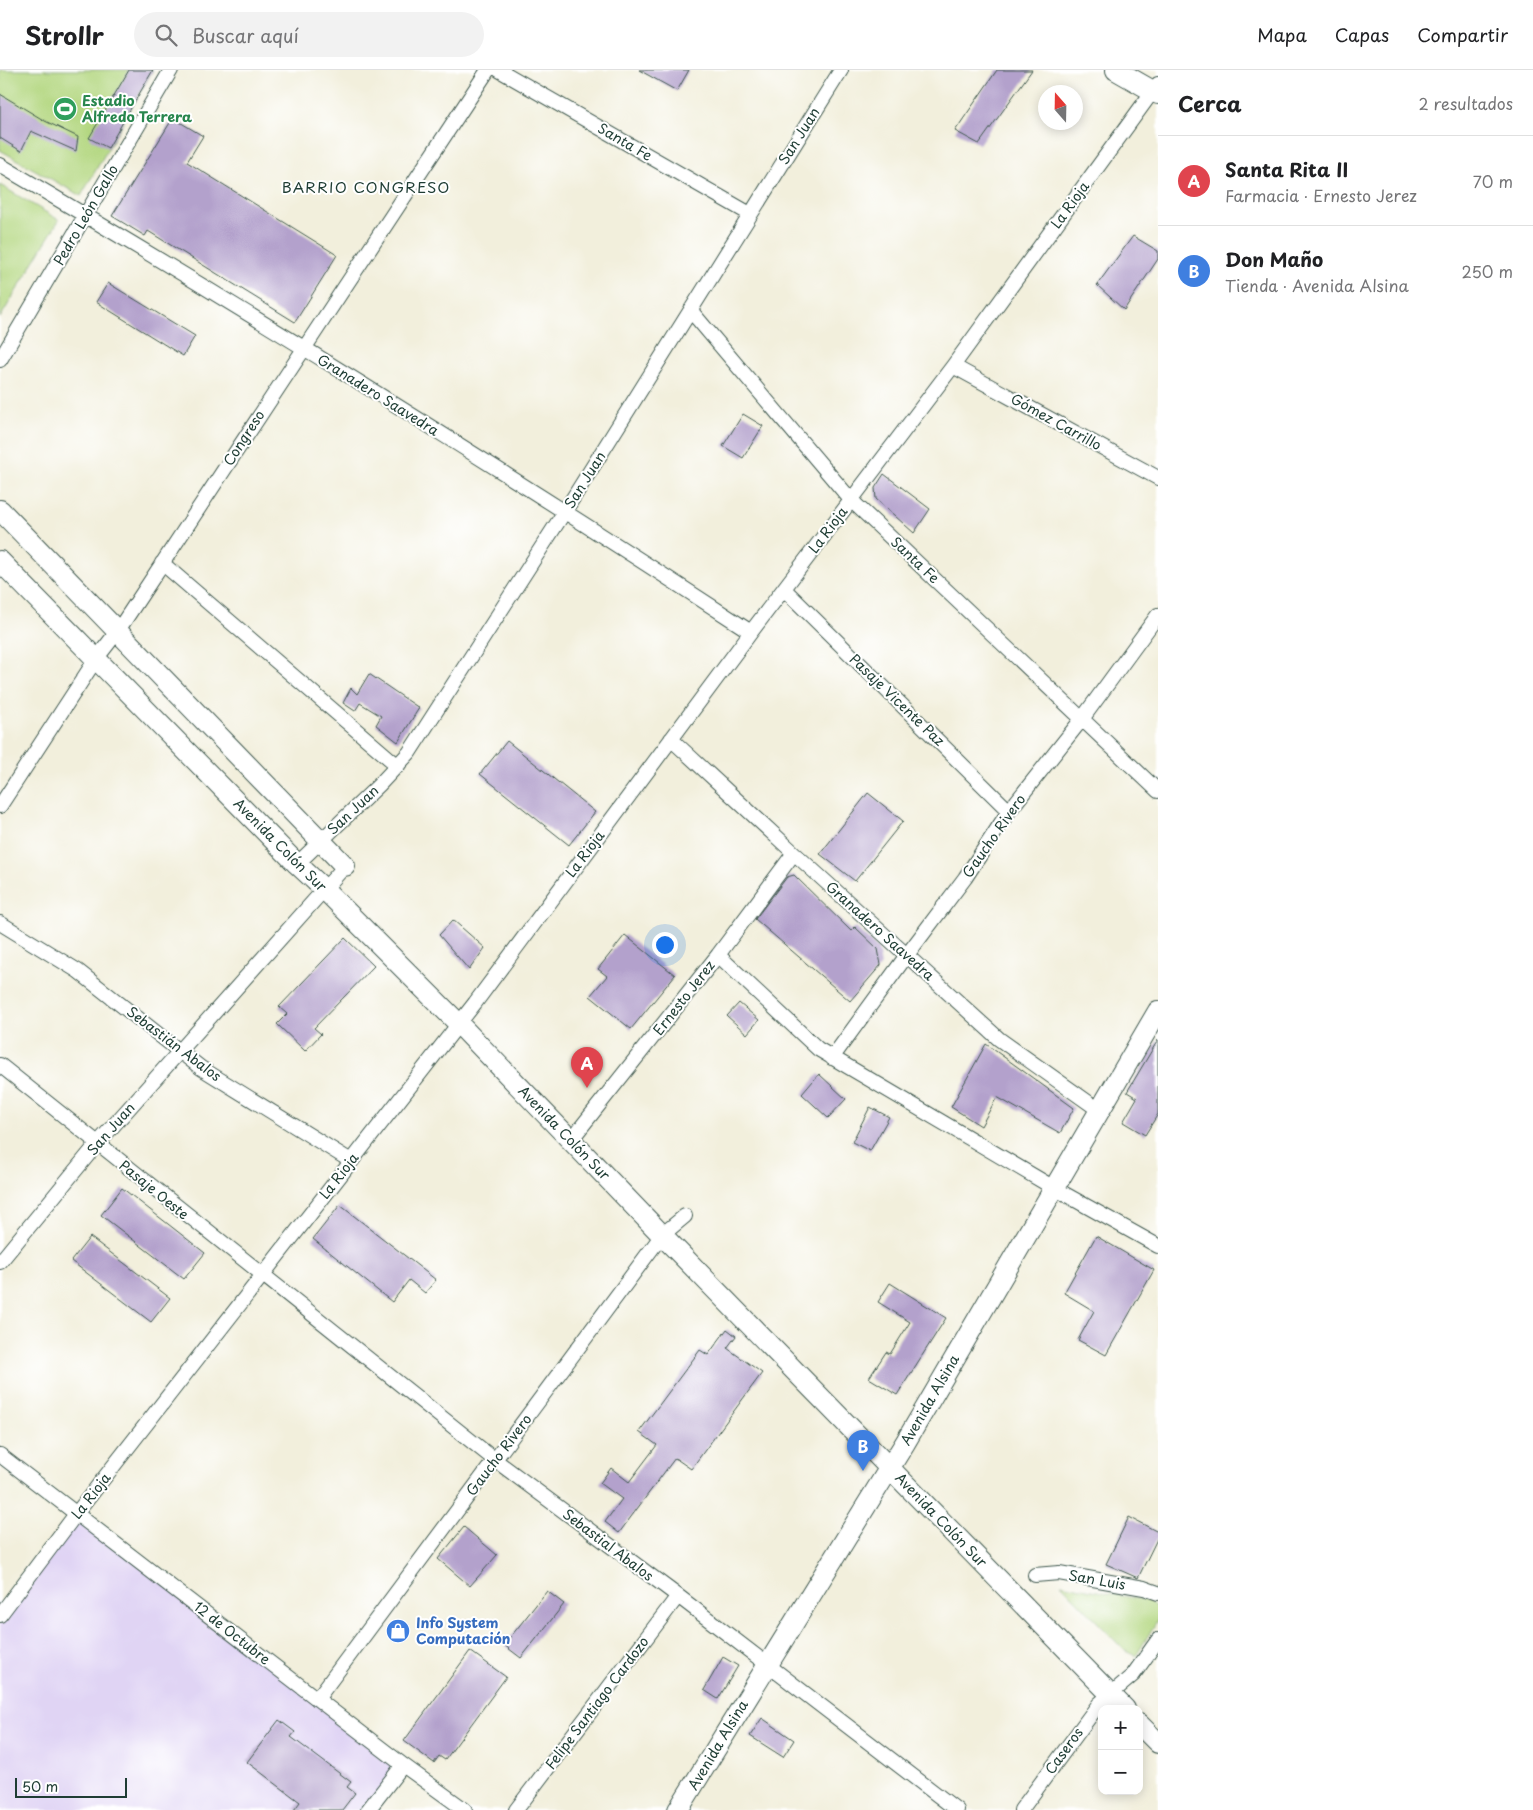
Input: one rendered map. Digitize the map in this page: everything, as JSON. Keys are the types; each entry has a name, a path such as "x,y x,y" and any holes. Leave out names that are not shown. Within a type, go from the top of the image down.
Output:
{"main road":[{"path":"1116,70 1156,90"},
{"path":"0,510 345,866"},
{"name":"Avenida Colón Sur","path":"0,561 297,864 458,1023 1120,1705"},
{"name":"Avenida Alsina","path":"678,1810 890,1467 1158,1011"},
{"path":"1143,1728 1158,1743"}],"street":[{"name":"Pedro León Gallo","path":"0,360 171,70"},
{"name":"Congreso","path":"0,806 488,70"},
{"name":"Santa Fe","path":"499,70 750,214"},
{"name":"San Juan","path":"297,864 409,754 565,511 841,70"},
{"name":"La Rioja","path":"0,1615 76,1514 474,1002 751,632 954,366 1156,90"},
{"name":"Granadero Saavedra","path":"0,165 304,348 565,511 751,632"},
{"name":"Santa Fe","path":"691,311 851,500 1158,791"},
{"name":"Gómez Carrillo","path":"954,366 1158,478"},
{"path":"162,563 398,766"},
{"name":"Pasaje Vicente Paz","path":"784,589 1009,811"},
{"name":"Gaucho Rivero","path":"832,1058 965,878 1009,811 1082,719 1158,615"},
{"name":"Granadero Saavedra","path":"671,739 794,854 999,1038 1099,1110"},
{"name":"Ernesto Jerez","path":"571,1140 718,955 794,854"},
{"name":"San Juan","path":"0,1262 97,1144 345,866"},
{"name":"Sebastián Abalos","path":"0,923 78,971 202,1068 351,1161"},
{"path":"718,955 818,1049 1054,1188 1158,1246"},
{"name":"Pasaje Oeste","path":"0,1066 262,1276"},
{"name":"Gaucho Rivero","path":"317,1699 662,1235 685,1216"},
{"name":"Sebastial Abalos","path":"262,1276 495,1460 678,1596 957,1810"},
{"name":"12 de Octubre","path":"0,1455 403,1765 465,1810"},
{"name":"San Luis","path":"1035,1574 1060,1573 1144,1588 1158,1593"},
{"name":"Felipe Santiago Cardozo","path":"516,1810 678,1596"},
{"name":"Caseros","path":"1021,1810 1099,1704 1133,1675 1158,1640"},
{"path":"368,1810 403,1765"}],"shaded area":[{"path":"76,1514 403,1765 368,1810 0,1810 0,1612"}],"green space":[{"name":"Estadio Alfredo Terrera","path":"0,70 153,70 81,196 0,150"},
{"path":"0,185 59,220 0,318"},
{"path":"1061,1584 1149,1601 1158,1609 1158,1619 1136,1656 1125,1651"}],"building":[{"path":"129,70 153,70 108,148 89,138"},
{"path":"639,70 689,70 677,91"},
{"path":"997,70 1032,70 979,144 955,131"},
{"path":"0,94 45,121 78,137 76,151 31,131 21,151 0,138"},
{"path":"173,118 203,136 187,162 337,255 295,322 148,231 145,236 112,216"},
{"path":"1133,236 1158,251 1158,259 1124,310 1097,285"},
{"path":"108,283 195,336 183,356 96,302"},
{"path":"743,414 763,426 743,458 723,446"},
{"path":"884,474 930,509 914,533 876,499 875,488"},
{"path":"369,674 419,708 398,742 376,725 381,716 360,703 355,711 343,703 351,688 357,694"},
{"path":"507,741 595,812 569,845 480,774"},
{"path":"868,793 903,821 855,881 820,854"},
{"path":"794,875 851,931 855,927 878,949 881,965 850,1001 755,919 787,877"},
{"path":"453,920 485,948 469,970 439,935"},
{"path":"625,935 675,975 631,1029 590,996 607,976 598,969"},
{"path":"345,938 374,966 314,1028 321,1034 305,1051 277,1024 287,1014 279,1007"},
{"path":"739,1003 759,1020 747,1034 727,1016"},
{"path":"1158,1040 1158,1114 1145,1135 1123,1122 1137,1098 1127,1092"},
{"path":"986,1044 1074,1108 1060,1133 997,1097 981,1126 951,1107"},
{"path":"819,1074 846,1099 828,1118 802,1094"},
{"path":"870,1107 889,1117 870,1151 852,1142"},
{"path":"122,1188 205,1253 184,1279 101,1215"},
{"path":"340,1205 436,1280 425,1293 409,1280 392,1302 313,1239"},
{"path":"1096,1236 1154,1270 1106,1355 1078,1340 1094,1311 1064,1293"},
{"path":"90,1237 170,1298 151,1322 71,1261"},
{"path":"890,1283 946,1318 897,1395 869,1378 886,1352 890,1354 910,1322 878,1302"},
{"path":"727,1329 736,1336 727,1348 762,1373 691,1469 675,1458 619,1533 605,1522 622,1499 600,1483 611,1468 629,1482 657,1445 639,1432 700,1350 708,1355"},
{"path":"1129,1517 1158,1532 1158,1537 1138,1578 1106,1564"},
{"path":"464,1527 497,1555 470,1586 438,1559"},
{"path":"547,1591 564,1604 521,1658 504,1645"},
{"path":"470,1651 506,1677 445,1760 439,1756 434,1763 404,1741"},
{"path":"723,1657 738,1666 718,1699 704,1690"},
{"path":"762,1718 794,1740 783,1757 750,1736"},
{"path":"279,1720 295,1732 291,1737 351,1782 347,1787 355,1793 342,1810 294,1810 300,1802 247,1762"}],"place":[{"name":"Estadio Alfredo Terrera","path":"65,109"},
{"name":"Santa Rita II","path":"587,1088"},
{"name":"Don Maño","path":"863,1471"},
{"name":"Info System Computación","path":"398,1631"}],"district":[{"name":"BARRIO CONGRESO","path":"366,188"}]}
